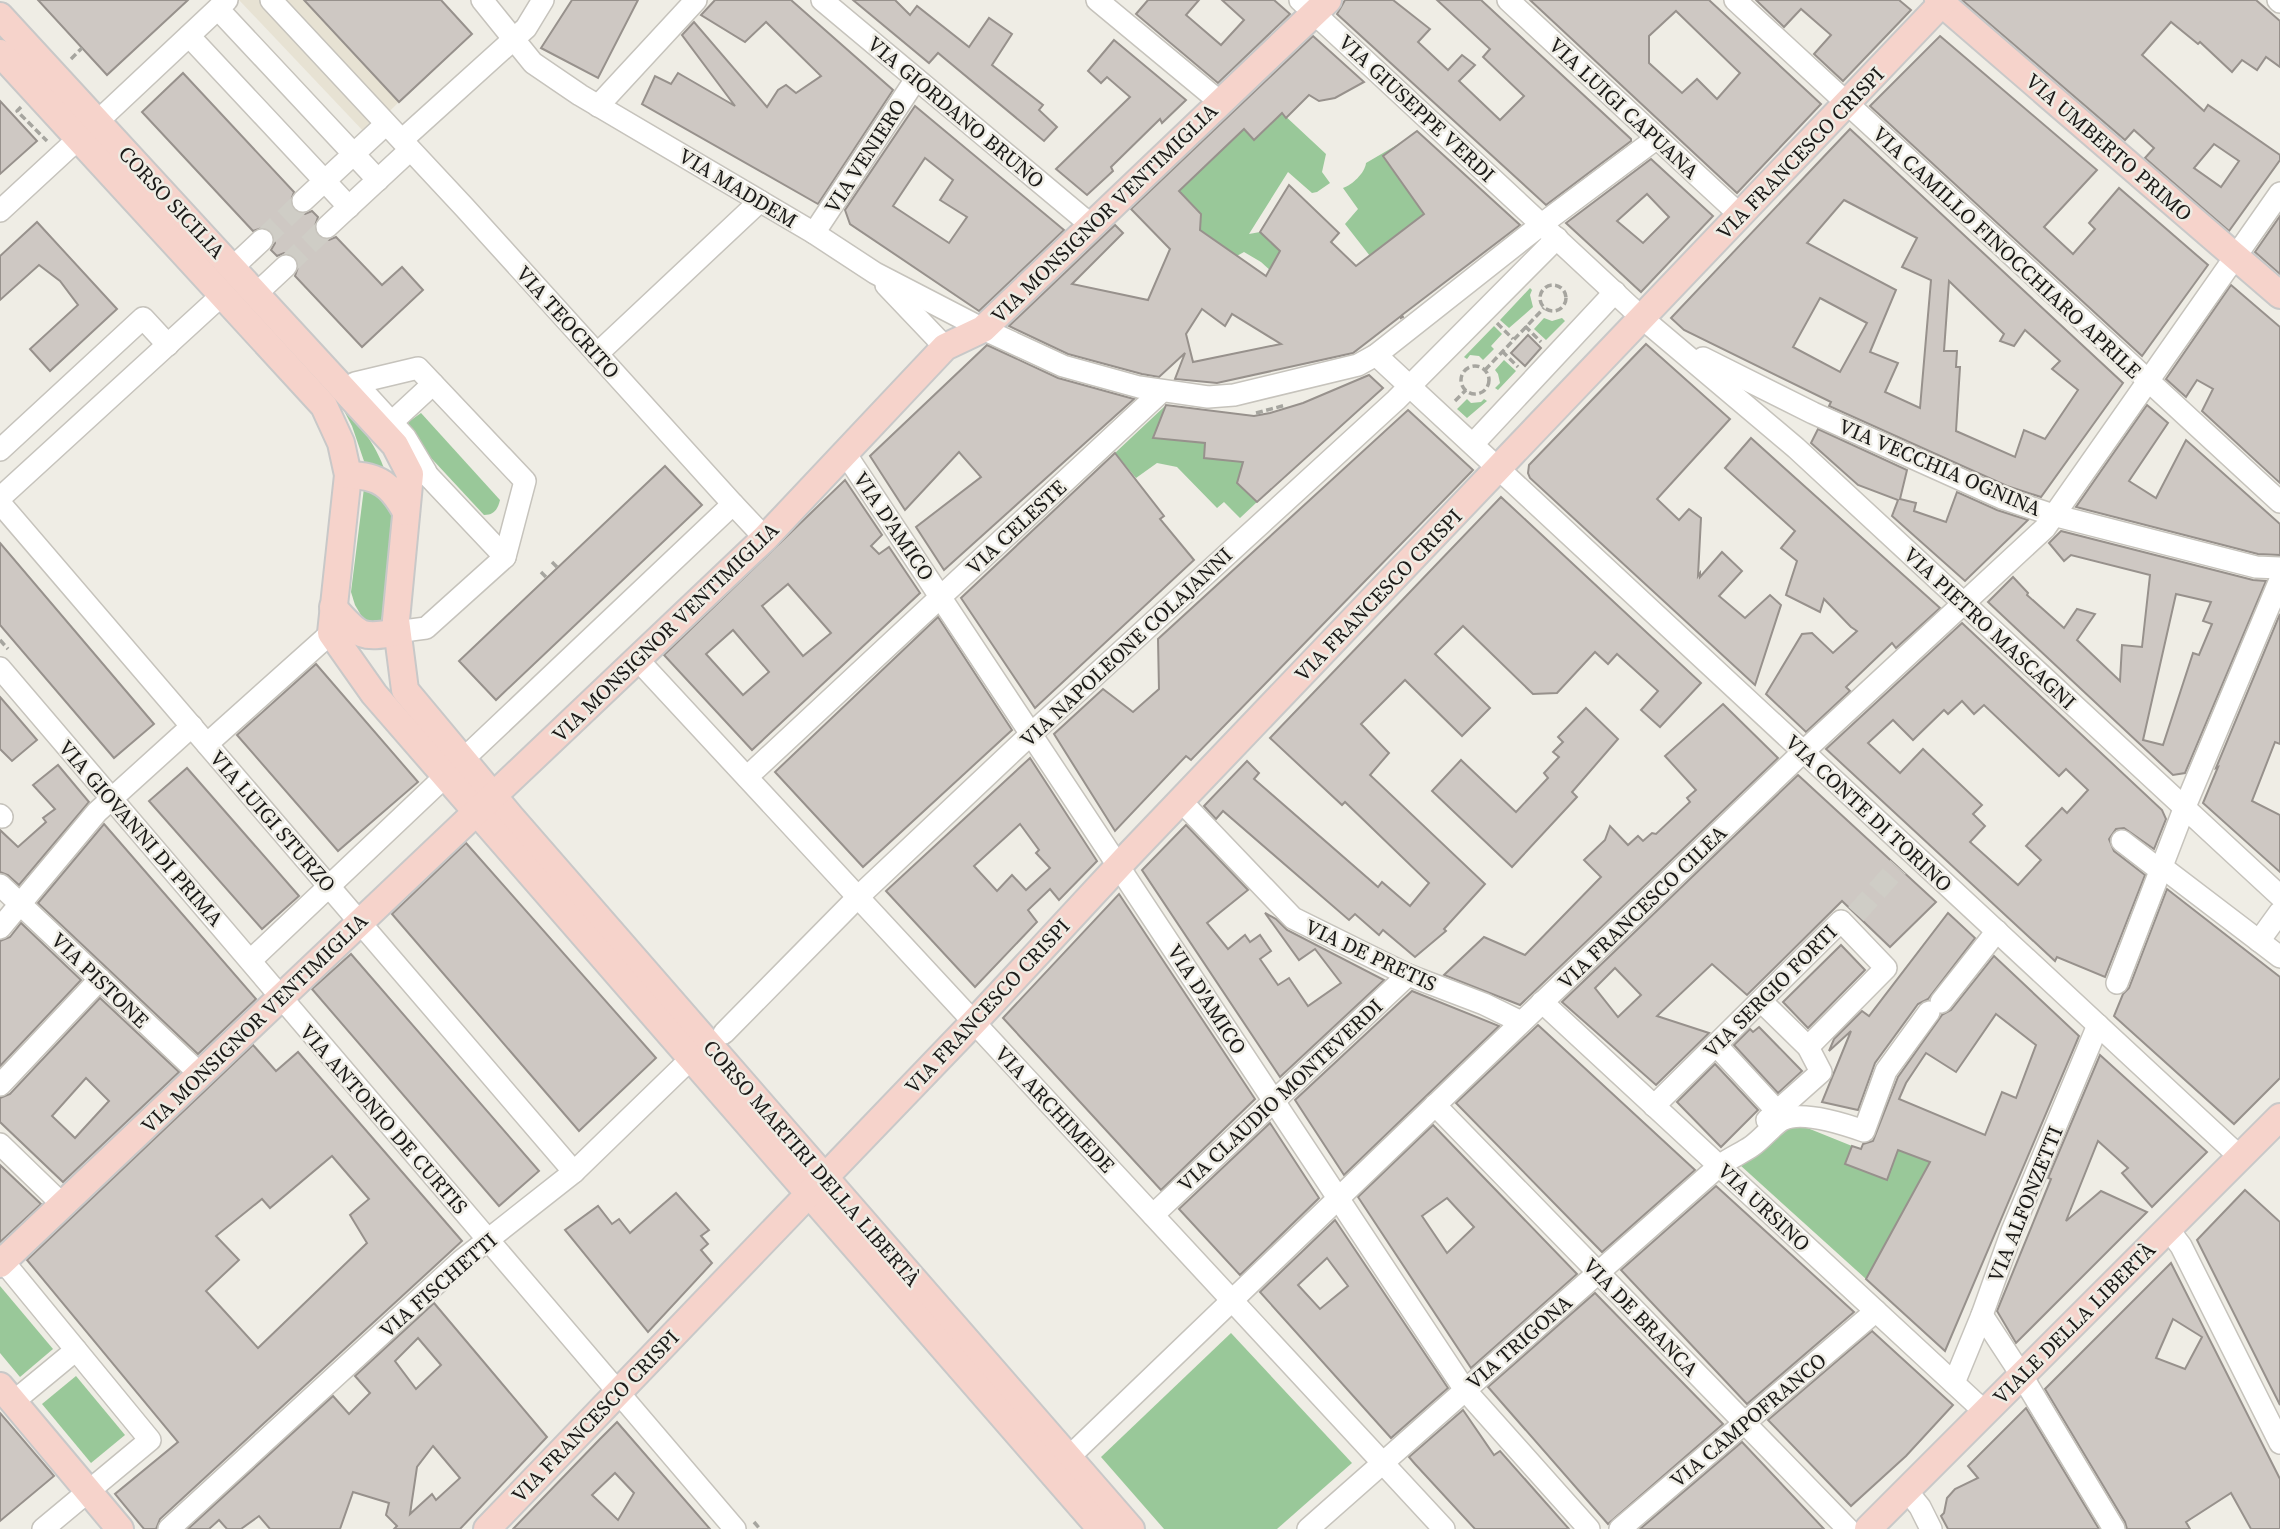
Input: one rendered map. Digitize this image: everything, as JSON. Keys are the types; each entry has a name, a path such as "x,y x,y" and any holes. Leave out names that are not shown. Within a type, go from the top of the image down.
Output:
{"main road":[{"name":"VIA FRANCESCO CRISPI","path":"487,1529 974,1022 1181,800 1493,475 1651,318 1740,215 1846,104 1936,3"},
{"name":"VIA UMBERTO PRIMO","path":"1936,3 2232,260 2280,295"},
{"name":"VIA MONSIGNOR VENTIMIGLIA","path":"2,1263 765,538 945,348 983,329 1220,102 1314,4"},
{"name":"CORSO SICILIA","path":"0,16 94,125 222,295 341,393"},
{"name":"CORSO SICILIA","path":"0,53 94,125 237,264 261,290 341,393"},
{"path":"341,393 394,433 410,474 396,632 405,690 454,769"},
{"path":"341,393 337,434 348,475 332,620 374,694 454,769"},
{"path":"348,475 373,477 383,483 400,500 406,512"},
{"path":"332,620 374,637 396,632"},
{"name":"CORSO MARTIRI DELLA LIBERTÀ","path":"454,769 484,805 707,1045 816,1185 1101,1529"},
{"name":"VIALE DELLA LIBERTÀ","path":"1868,1529 2280,1117"},
{"name":"CORSO MARTIRI DELLA LIBERTÀ","path":"816,1185 1069,1457 1131,1529"},
{"path":"7,1394 120,1529"}],"street":[{"path":"2,0 94,125"},
{"name":"VIA TEOCRITO","path":"271,0 765,538"},
{"path":"327,228 378,180 406,145 526,28 543,0"},
{"path":"598,106 696,0"},
{"name":"VIA GIORDANO BRUNO","path":"822,0 1091,225"},
{"path":"1097,0 1220,102"},
{"name":"VIA LUIGI CAPUANA","path":"1508,0 1740,215"},
{"name":"VIA CAMILLO FINOCCHIARO APRILE","path":"1735,0 2280,502"},
{"path":"0,211 223,4 378,180"},
{"name":"VIA GIUSEPPE VERDI","path":"1314,4 1547,223 1615,292 1651,318"},
{"name":"VIA MADDEM","path":"494,5 513,38 533,64 598,106 814,233 875,273"},
{"path":"189,36 349,207"},
{"name":"VIA VENIERO","path":"814,233 916,79"},
{"path":"303,201 386,124"},
{"path":"875,273 983,329 1063,366 1162,391 1208,397 1234,396 1367,360 1657,138"},
{"name":"VIA FRANCESCO CILEA","path":"1069,1457 1803,752 2045,528 2280,193"},
{"path":"597,354 760,201"},
{"name":"VIA NAPOLEONE COLAJANNI","path":"858,897 1031,733 1488,316 1547,223"},
{"path":"237,264 262,240"},
{"path":"2232,260 2280,308"},
{"path":"261,290 286,266"},
{"path":"875,273 945,348"},
{"path":"1460,289 1488,316"},
{"path":"1473,444 1615,292"},
{"path":"0,500 222,295"},
{"path":"0,450 144,318 168,345"},
{"name":"VIA VECCHIA OGNINA","path":"1651,318 1699,357 1813,413 2002,498 2053,515 2256,566 2280,568"},
{"name":"VIA PIETRO MASCAGNI","path":"1651,318 1796,448 2280,896"},
{"name":"VIA CONTE DI TORINO","path":"1367,360 1403,393 1473,444 1493,475 1803,752 1905,860 1997,931 2240,1157"},
{"path":"341,393 418,369 525,481 505,557 426,628 396,632"},
{"path":"433,384 394,433 426,472 505,557"},
{"name":"VIA CELESTE","path":"747,777 1162,391"},
{"path":"1796,448 1813,413"},
{"name":"VIA D'AMICO","path":"845,453 1465,1390 1589,1529"},
{"path":"406,512 426,472"},
{"name":"VIA LUIGI STURZO","path":"0,500 574,1172"},
{"path":"251,960 733,504"},
{"path":"2117,983 2184,809 2280,580"},
{"path":"207,744 309,651 332,620"},
{"name":"VIA ARCHIMEDE","path":"638,660 1444,1529"},
{"name":"VIA GIOVANNI DI PRIMA","path":"0,668 281,998"},
{"path":"0,929 111,798 191,726"},
{"name":"VIA DE PRETIS","path":"1181,800 1293,918 1408,975 1484,1004 1521,1022"},
{"path":"2122,841 2160,872 2280,957"},
{"name":"VIA PISTONE","path":"0,885 201,1075"},
{"name":"VIA FISCHETTI","path":"169,1529 450,1270 574,1172 858,897"},
{"path":"2259,940 2280,912"},
{"name":"VIA SERGIO FORTI","path":"1654,1106 1841,921 1851,920 1885,968 1808,1046"},
{"path":"1726,1161 1791,1116 1802,1116 1864,1131 1886,1071 1997,931"},
{"name":"VIA CLAUDIO MONTEVERDI","path":"1153,1215 1408,975"},
{"path":"0,1085 100,979"},
{"name":"VIA ANTONIO DE CURTIS","path":"281,998 735,1529"},
{"path":"1726,1161 1746,1139 1821,1072 1808,1046 1761,1001"},
{"name":"VIA URSINO","path":"1542,1002 1654,1106 1726,1161 1876,1311 1985,1412"},
{"name":"VIA ALFONZETTI","path":"1954,1383 2012,1231 2098,1025"},
{"path":"1716,1045 1777,1111"},
{"name":"VIA DE BRANCA","path":"1435,1105 1848,1529"},
{"path":"0,1144 63,1205"},
{"name":"VIA TRIGONA","path":"1308,1529 1726,1161"},
{"path":"2168,1229 2181,1246 2273,1411 2280,1443"},
{"path":"2,1263 150,1440 43,1529"},
{"name":"VIA CAMPOFRANCO","path":"1620,1529 1876,1311"},
{"path":"1982,1315 2114,1529"},
{"path":"7,1394 76,1350"},
{"path":"1906,1491 1920,1507 1931,1529"}],"path":[{"path":"68,62 82,48"},
{"path":"1550,284 1563,288 1566,300 1562,307 1553,311 1544,308 1540,300 1543,289 1550,284"},
{"path":"1485,370 1544,308"},
{"path":"1488,316 1513,338"},
{"path":"1525,326 1543,344 1548,344"},
{"path":"1502,351 1520,371"},
{"path":"1473,366 1485,370 1489,377 1485,389 1473,393 1466,390 1462,377 1466,370 1473,366"},
{"path":"1448,407 1466,390"},
{"path":"1254,413 1290,404"},
{"path":"552,562 557,567"},
{"path":"541,572 547,578"}],"shaded area":[{"path":"239,0 304,0 399,102 366,134"}],"green space":[{"path":"1282,113 1326,154 1322,172 1330,183 1312,193 1288,172 1249,234 1260,232 1330,299 1315,311 1261,262 1244,252 1235,257 1200,230 1196,209 1179,191 1244,129 1254,139"},
{"path":"1407,139 1383,157 1424,214 1370,256 1345,224 1358,209 1343,188 1358,178 1366,163"},
{"path":"1530,288 1533,307 1509,328 1500,320"},
{"path":"1544,318 1552,321 1562,318 1565,321 1546,340 1534,329"},
{"path":"1494,326 1502,334 1491,346 1494,349 1483,360 1479,356 1470,355 1467,359 1464,357"},
{"path":"1504,360 1516,371 1498,390 1495,388 1500,383 1495,370"},
{"path":"1467,399 1471,403 1484,399 1487,401 1467,418 1457,409"},
{"path":"339,401 374,446 387,478 366,467 352,426"},
{"path":"1165,406 1154,438 1205,443 1204,458 1243,462 1237,483 1257,502 1240,518 1224,502 1217,508 1177,467 1157,463 1136,478 1115,453"},
{"path":"421,413 500,500 493,512 484,515 407,432 407,423"},
{"path":"364,488 385,494 395,518 381,620 365,622 351,592"},
{"path":"1800,1125 1852,1146 1846,1164 1898,1150 1930,1162 1866,1279 1740,1165 1779,1130"},
{"path":"0,1286 53,1349 20,1377 0,1353"},
{"path":"1231,1333 1352,1463 1277,1529 1164,1529 1101,1457"},
{"path":"76,1376 125,1435 91,1463 42,1404"}],"building":[{"path":"38,0 188,0 107,75"},
{"path":"304,0 441,0 472,34 399,102"},
{"path":"572,0 638,0 598,78 541,48"},
{"path":"715,0 791,0 893,90 818,204 642,104 655,76 671,84 678,73 735,106 682,35 694,22 767,107 778,90 786,85 796,93 821,76 766,22 745,42 701,15"},
{"path":"853,0 895,0 910,15 917,6 969,47 989,18 1012,34 992,65 1043,105 1039,110 1057,127 1044,141 938,53 929,63"},
{"path":"1148,0 1199,0 1186,15 1221,45 1244,20 1222,0 1274,0 1290,14 1218,83 1136,14"},
{"path":"1345,0 1393,0 1430,29 1418,42 1448,70 1462,55 1475,65 1459,81 1500,120 1524,96 1483,57 1490,49 1437,0 1481,0 1631,141 1546,205 1337,14"},
{"path":"1530,0 1709,0 1821,104 1737,193","holes":["1676,11 1740,73 1717,99 1697,79 1682,93 1649,63 1649,36"]},
{"path":"1756,0 1899,0 1911,10 1843,81 1814,54 1831,35 1801,9 1784,27"},
{"path":"1962,0 2256,0 2280,21 2280,67 2266,57 2257,70 2242,60 2232,72 2200,42 2198,44 2171,22 2142,55 2204,111 2208,105 2280,155 2280,160 2229,231 2145,158 2154,148 2134,130 2125,140","holes":["2214,144 2239,161 2221,187 2194,168"]},
{"path":"1313,36 1364,82 1335,98 1319,101 1309,95 1286,118 1282,113 1254,140 1244,129 1179,191 1201,214 1200,230 1266,276 1280,251 1260,232 1289,185 1339,233 1331,242 1356,266 1424,214 1383,156 1417,131 1520,225 1353,353 1217,383 1175,379 1185,353 1159,377 1068,354 1009,326 1115,225 1123,233 1072,284 1148,300 1170,249 1131,209","holes":["1202,309 1225,326 1232,314 1281,344 1193,362 1186,334"]},
{"path":"1940,36 2097,170 2044,227 2073,254 2095,229 2089,223 2119,188 2208,265 2142,356 1870,106"},
{"path":"1114,40 1186,100 1162,123 1160,119 1111,167 1113,171 1087,195 1056,169 1130,97 1107,77 1101,83 1088,71"},
{"path":"183,73 294,192 290,203 294,210 305,214 312,211 318,217 314,229 318,236 329,240 336,237 382,285 402,267 423,290 362,347 295,276 299,264 295,257 284,253 277,256 271,250 275,243 272,232 265,227 253,231 142,112"},
{"path":"0,101 37,141 0,174"},
{"path":"915,106 1064,230 979,311 850,224 845,210","holes":["925,158 953,180 940,200 967,217 949,243 893,206"]},
{"path":"1850,129 2123,383 2041,497 2007,486 1829,406 1831,402 1684,330 1671,318","holes":["1844,200 1917,238 1902,267 1931,280 1920,408 1885,392 1898,363 1870,352 1896,290 1807,243","1949,281 2004,334 2000,341 2014,346 2025,330 2060,361 2052,369 2078,390 2045,439 2024,430 2015,457 1956,431 1960,367 1956,367 1957,351 1944,351","1820,298 1867,323 1840,372 1793,347"]},
{"path":"1651,159 1713,216 1641,292 1566,223","holes":["1647,194 1669,217 1643,243 1617,221"]},
{"path":"2280,216 2280,274 2255,252"},
{"path":"37,222 117,309 50,371 30,349 78,305 60,281 39,265 0,300 0,256"},
{"path":"2231,285 2280,327 2280,483 2202,411 2213,389 2197,380 2186,397 2166,379"},
{"path":"1528,335 1541,348 1525,366 1511,353"},
{"path":"1646,344 1730,419 1657,499 1679,520 1689,509 1701,518 1698,576 1700,573 1700,577 1722,552 1742,571 1719,596 1745,618 1770,595 1781,605 1755,685 1530,478 1528,473 1529,465"},
{"path":"987,345 1058,378 1134,399 944,570 916,527 981,477 959,452 905,510 870,456"},
{"path":"1369,375 1383,388 1257,502 1237,483 1243,462 1204,458 1205,443 1153,438 1166,405 1254,416 1303,403"},
{"path":"2147,405 2168,423 2129,481 2156,498 2186,440 2280,524 2280,555 2258,554 2076,507"},
{"path":"1408,410 1473,470 1191,760 1186,756 1115,831 1054,734 1103,689 1133,712 1159,689 1158,639"},
{"path":"1818,429 1907,470 1900,499 1916,503 1914,511 1946,522 1957,492 2028,520 1965,581 1892,516 1898,500 1858,485 1811,443"},
{"path":"1751,438 1940,608 1896,648 1892,643 1846,687 1850,691 1806,732 1766,694 1802,634 1812,633 1833,653 1857,631 1824,599 1820,612 1786,595 1797,561 1781,548 1795,531 1725,468"},
{"path":"1115,453 1164,516 1160,519 1194,560 1035,708 961,598"},
{"path":"665,466 702,505 496,700 459,661"},
{"path":"845,480 882,535 871,546 879,554 889,547 920,593 752,750 664,655","holes":["788,584 831,633 803,656 762,606","733,630 769,672 743,695 706,654"]},
{"path":"1501,497 1701,683 1660,727 1641,710 1658,691 1617,654 1608,664 1595,652 1557,693 1533,694 1463,626 1435,654 1490,708 1462,736 1405,680 1361,724 1389,753 1370,775 1485,884 1444,929 1446,931 1415,957 1383,930 1379,935 1355,914 1349,920 1223,811 1216,819 1204,806 1247,761 1259,773 1254,779 1378,887 1382,882 1410,906 1429,883 1345,802 1342,805 1270,738"},
{"path":"2061,531 2253,580 2266,581 2185,773 2173,775 1988,602 2013,577 2027,595 2064,628 2077,609 2095,614 2077,640 2120,681 2122,645 2142,647 2150,575 2071,555 2064,561 2049,543","holes":["2176,594 2211,602 2203,621 2212,624 2199,655 2193,653 2163,745 2143,740"]},
{"path":"0,543 154,724 114,758 0,625"},
{"path":"2280,614 2280,744 2275,742 2252,801 2280,815 2280,872 2203,803"},
{"path":"938,617 1012,730 863,867 775,772"},
{"path":"1962,623 2162,810 2166,819 2154,849 2124,828 2116,829 2109,839 2114,851 2145,875 2105,977 2057,957 2055,961 1826,749","holes":["1962,701 1974,714 1984,705 2059,776 2066,769 2088,790 2067,813 2062,808 2026,846 2041,860 2018,885 1970,842 1985,826 1973,814 1982,805 1923,749 1900,773 1868,743 1893,720 1913,740 1944,710 1948,714"]},
{"path":"316,664 418,782 338,851 237,735"},
{"path":"0,697 37,740 12,761 0,749"},
{"path":"1723,704 1778,758 1520,1005 1444,975 1484,937 1525,955 1601,877 1584,860 1605,840 1610,826 1628,845 1638,836 1643,841 1652,833 1656,834 1690,802 1687,798 1696,790 1665,756"},
{"path":"1586,708 1618,739 1572,792 1577,797 1512,867 1432,791 1461,760 1516,812 1548,778 1544,773 1559,757 1553,752 1563,742 1558,737"},
{"path":"1030,758 1097,861 1059,900 1050,889 1028,910 1037,922 975,987 886,891","holes":["1020,824 1039,850 1036,853 1050,868 1026,890 1012,875 997,891 974,866"]},
{"path":"58,765 89,802 19,885 0,872 0,830 18,847 46,822 43,818 55,809 33,785"},
{"path":"187,768 299,896 262,929 149,801"},
{"path":"1798,775 1936,902 1890,947 1842,901 1747,995 1712,964 1657,1016 1709,1033 1656,1085 1562,1002","holes":["1615,968 1641,995 1618,1017 1595,988"]},
{"path":"104,824 256,999 198,1054 38,903"},
{"path":"1186,825 1248,890 1207,923 1228,949 1245,935 1250,942 1260,935 1271,951 1260,959 1278,985 1289,978 1308,1006 1341,983 1315,949 1299,960 1265,913 1287,930 1384,980 1280,1077 1142,870"},
{"path":"466,843 656,1058 579,1131 392,914"},
{"path":"2167,889 2280,977 2280,1078 2234,1124 2114,1016 2123,994 2129,988"},
{"path":"1119,894 1255,1099 1161,1190 1003,1018"},
{"path":"1948,913 1975,938 1928,999 1918,1004 1875,1063 1858,1110 1822,1102 1851,1031 1829,1051 1834,1039 1862,1011 1869,1016"},
{"path":"21,923 81,980 0,1066 0,941 10,937"},
{"path":"1841,945 1865,970 1808,1028 1783,1002"},
{"path":"351,954 539,1171 499,1206 312,989"},
{"path":"1994,956 2079,1036 1945,1351 1866,1279 1930,1162 1898,1150 1887,1180 1845,1164 1852,1146 1861,1149 1863,1144 1873,1141 1898,1077 1942,1015 1951,1010","holes":["1996,1014 2036,1045 2016,1098 2002,1092 1985,1135 1899,1099 1926,1053 1956,1072"]},
{"path":"1412,991 1499,1026 1344,1175 1295,1100"},
{"path":"100,998 179,1072 63,1182 0,1122 0,1098 10,1094","holes":["86,1078 109,1101 75,1138 52,1116"]},
{"path":"1538,1025 1695,1170 1602,1252 1456,1103"},
{"path":"1759,1027 1802,1071 1778,1093 1734,1045 1750,1029 1753,1032"},
{"path":"253,1045 276,1071 298,1052 462,1241 160,1519 156,1529 144,1529 115,1494 178,1442 27,1260","holes":["332,1156 369,1199 350,1215 367,1243 258,1348 206,1291 239,1260 216,1236 262,1199 270,1208"]},
{"path":"2100,1055 2207,1152 2152,1207 2122,1173 2128,1168 2098,1141 2066,1221 2101,1191 2147,1212 2016,1343 1997,1311 2051,1179 2048,1178"},
{"path":"1715,1064 1758,1110 1721,1147 1677,1102"},
{"path":"1270,1123 1319,1198 1240,1275 1179,1209"},
{"path":"1433,1125 1577,1274 1471,1368 1358,1197","holes":["1447,1198 1474,1227 1447,1253 1422,1216"]},
{"path":"0,1165 41,1204 0,1242"},
{"path":"1716,1186 1854,1312 1747,1404 1621,1270"},
{"path":"2245,1190 2280,1222 2280,1405 2197,1240"},
{"path":"676,1193 709,1230 701,1236 708,1244 701,1250 712,1263 648,1332 565,1230 598,1206 612,1224 619,1219 630,1233"},
{"path":"1335,1220 1448,1388 1391,1438 1260,1292","holes":["1327,1258 1348,1286 1320,1309 1298,1285"]},
{"path":"2171,1263 2280,1479 2280,1529 2251,1529 2231,1493 2186,1522 2190,1529 2127,1529 2045,1389","holes":["2173,1319 2202,1337 2185,1369 2156,1358"]},
{"path":"1595,1293 1723,1424 1608,1524 1488,1387"},
{"path":"434,1303 547,1437 460,1529 394,1529 397,1526 386,1515 389,1503 353,1492 340,1529 270,1529 259,1516 241,1529 227,1529 219,1520 209,1529 188,1529 333,1396 349,1414 370,1393 355,1376","holes":["418,1338 441,1365 416,1389 395,1361","433,1446 460,1478 436,1500 432,1494 410,1514 417,1467"]},
{"path":"1872,1331 1953,1405 1906,1456 1851,1506 1768,1420"},
{"path":"2026,1408 2099,1529 1948,1529 1941,1516 1947,1498 1955,1489 1978,1478 1968,1466"},
{"path":"1463,1410 1494,1455 1500,1451 1569,1529 1475,1529 1415,1464 1409,1457"},
{"path":"0,1413 54,1476 0,1521"},
{"path":"617,1422 710,1529 513,1529","holes":["615,1473 634,1493 618,1520 592,1495"]},
{"path":"1742,1442 1824,1529 1640,1529"}],"tunnel":[{"path":"262,240 303,201"},
{"path":"286,266 327,227"},
{"path":"1856,914 1898,867"}]}
